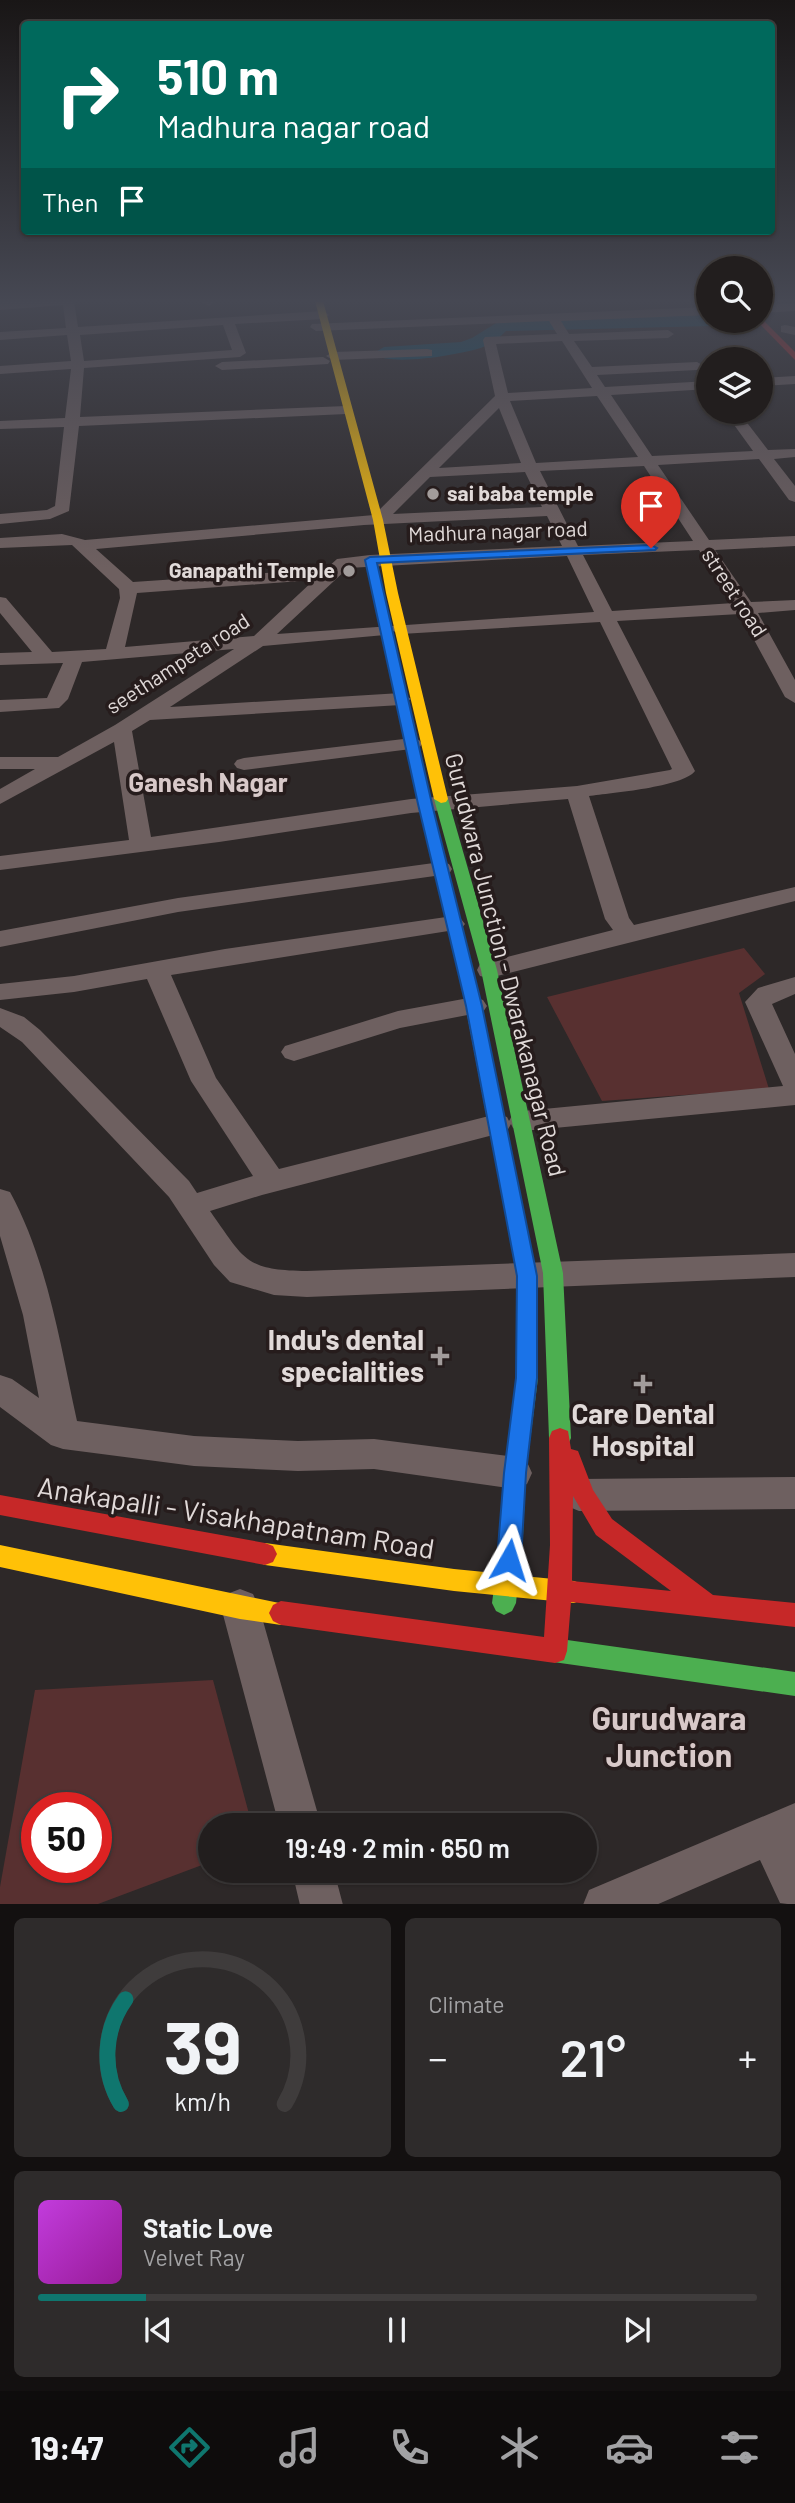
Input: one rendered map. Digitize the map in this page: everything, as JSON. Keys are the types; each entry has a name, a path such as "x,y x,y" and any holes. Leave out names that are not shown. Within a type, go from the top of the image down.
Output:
{"main road":[{"name":"Gurudwara Junction - Dwarakanagar Road","path":"335,390 371,520 428,801"},
{"name":"Gurudwara Junction - Dwarakanagar Road","path":"393,629 401,699 510,1122 540,1274 560,1433 573,1495"},
{"name":"Gurudwara Junction - Dwarakanagar Road","path":"477,986 510,1122 540,1274 515,1473 512,1535 501,1631"},
{"path":"555,1651 573,1495"},
{"path":"573,1495 604,1527 712,1606"},
{"name":"Anakapalli - Visakhapatnam Road","path":"0,1505 251,1552 506,1585 795,1615"},
{"path":"0,1556 240,1607 501,1631 555,1651 795,1684"}],"street":[{"path":"0,519 50,514 64,508 75,390"},
{"path":"0,863 219,835 428,801 577,792 676,775 684,771 530,467 500,390"},
{"path":"371,520 426,473 502,397 602,390"},
{"name":"street road","path":"602,390 746,608 793,689"},
{"path":"0,425 340,410"},
{"path":"740,424 795,496"},
{"path":"426,473 795,453"},
{"path":"82,545 371,520 553,511"},
{"path":"0,543 62,539 77,541 128,588 129,598 114,654"},
{"name":"Madhura nagar road","path":"378,559 795,541"},
{"name":"seethampeta road","path":"0,798 122,729 260,640 343,564 378,559"},
{"path":"128,588 332,574"},
{"path":"0,602 47,659"},
{"path":"0,659 75,657 393,629 795,605"},
{"path":"0,706 52,704 58,699 75,657"},
{"path":"146,714 401,699"},
{"path":"122,729 141,844"},
{"path":"244,764 412,744"},
{"path":"0,763 60,763"},
{"path":"577,792 617,919 628,934"},
{"path":"0,939 83,926 178,905 441,870"},
{"path":"294,1052 398,1020 477,986 628,934 795,894"},
{"path":"0,992 75,984 453,923"},
{"path":"156,970 204,1081 273,1182"},
{"path":"795,985 767,994 758,1002 795,1083"},
{"path":"0,1017 15,1023 31,1036 178,1189 225,1256 242,1273 274,1283 795,1265"},
{"path":"191,1206 273,1182 510,1122 795,1095"},
{"path":"0,1200 13,1227 28,1271 62,1434"},
{"path":"0,1389 62,1434 207,1451 298,1456 374,1454 515,1473"},
{"path":"573,1495 795,1493"},
{"path":"240,1607 297,1813"},
{"path":"606,1904 783,1830 795,1888"},
{"path":"316,1883 322,1904"}],"shaded area":[{"path":"744,948 765,974 739,993 769,1089 602,1101 547,997"},
{"path":"213,1680 249,1813 198,1813 198,1866 98,1904 0,1904 0,1887 35,1690"}],"traffic: fast":[{"path":"441,799 489,970 553,1273 560,1438"},
{"path":"504,1603 512,1535 515,1473 527,1378 527,1298"},
{"path":"546,1649 795,1684"}],"traffic: slow":[{"path":"343,390 378,520 392,593 441,799"},
{"path":"472,998 527,1276 527,1298"},
{"path":"265,1554 454,1580 574,1592"},
{"path":"0,1556 240,1607 281,1613"}],"traffic: jam":[{"path":"555,1651 562,1545 560,1438"},
{"path":"570,1458 584,1495 604,1527 704,1601"},
{"path":"0,1505 265,1554"},
{"path":"574,1592 795,1615"},
{"path":"281,1613 546,1649"}],"place":[{"name":"sai baba temple","path":"433,494"},
{"name":"Ganapathi Temple","path":"349,571"},
{"name":"Indu's dental specialities","path":"440,1356"},
{"name":"Care Dental Hospital","path":"643,1384"}],"district":[{"name":"Ganesh Nagar","path":"208,783"},
{"name":"Gurudwara Junction","path":"669,1738"}],"route":[{"path":"509,1560 515,1473 527,1378 527,1276 474,1006 370,560 651,548"}]}
